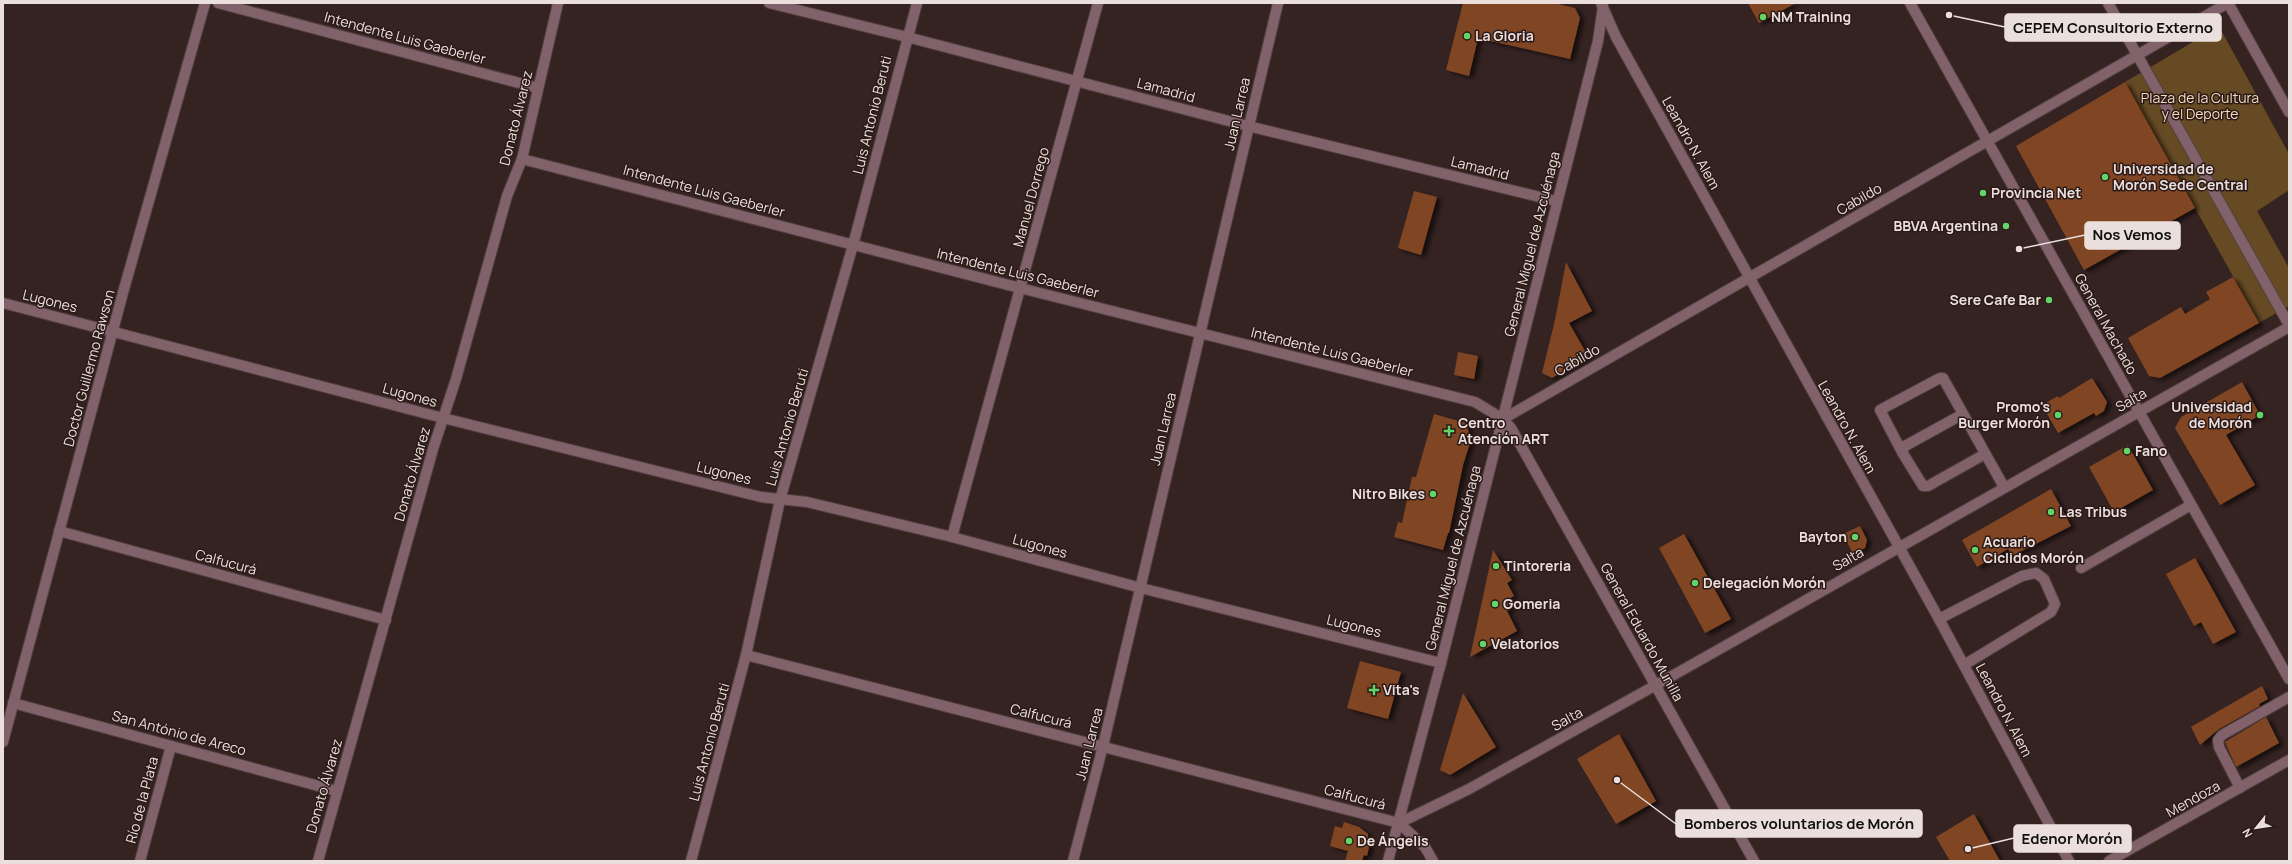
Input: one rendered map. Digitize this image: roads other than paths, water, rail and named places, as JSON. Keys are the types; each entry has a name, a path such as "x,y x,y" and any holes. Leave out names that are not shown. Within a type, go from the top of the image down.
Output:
{"street":[{"name":"Doctor Guillermo Rawson","path":"3,742 113,331 205,3"},
{"name":"Intendente Luis Gaeberler","path":"218,3 538,88"},
{"name":"Donato Álvarez","path":"318,861 507,196 522,159 558,3"},
{"name":"Lamadrid","path":"768,3 907,37 1248,126 1556,201"},
{"name":"Luis Antonio Beruti","path":"691,861 746,655 780,500 854,245 917,3"},
{"name":"Manuel Dorrego","path":"952,537 1098,3"},
{"name":"Juan Larrea","path":"1073,861 1104,746 1199,334 1278,3"},
{"name":"General Machado","path":"1910,3 2289,679"},
{"path":"2108,3 2289,326"},
{"name":"Cabildo","path":"1503,419 2228,3"},
{"path":"2228,3 2289,112"},
{"name":"General Miguel de Azcuénaga","path":"1388,861 1441,663 1503,419 1556,201 1598,41 1603,4"},
{"name":"Leandro N. Alem","path":"1603,4 1616,37 1939,619 2069,861"},
{"name":"Intendente Luis Gaeberler","path":"522,159 1199,334 1475,402 1503,419"},
{"name":"Lugones","path":"3,303 443,418 780,500 807,502 952,537 1141,588 1441,663"},
{"name":"Salta","path":"1399,823 1469,788 1656,685 2289,326"},
{"path":"1985,454 1925,486 1919,482 1880,413 1882,408 1940,378 1943,378 2004,487"},
{"path":"1902,452 1905,446 1963,414"},
{"name":"General Eduardo Munilla","path":"1503,419 1511,428 1754,861"},
{"path":"2081,568 2191,505"},
{"name":"Calfucurá","path":"59,531 386,620"},
{"path":"1939,619 2022,576 2036,573 2044,579 2056,604 2051,612 1964,665"},
{"name":"Calfucurá","path":"746,655 1399,823"},
{"path":"2240,788 2219,747 2218,740 2222,735 2289,696"},
{"name":"San António de Areco","path":"13,703 337,790"},
{"name":"Río de la Plata","path":"140,861 171,746"},
{"name":"Mendoza","path":"2109,861 2289,760"},
{"path":"1399,823 1425,847 1433,861"}],"place":[{"name":"CEPEM Consultorio Externo","path":"1949,15"},
{"name":"NM Training","path":"1763,17"},
{"name":"La Gloria","path":"1467,36"},
{"name":"Universidad de Morón Sede Central","path":"2105,177"},
{"name":"Provincia Net","path":"1983,193"},
{"name":"BBVA Argentina","path":"2006,226"},
{"name":"Nos Vemos","path":"2019,249"},
{"name":"Sere Cafe Bar","path":"2049,300"},
{"name":"Promo's Burger Morón","path":"2058,415"},
{"name":"Universidad de Morón","path":"2260,415"},
{"name":"Centro Atención ART","path":"1449,431"},
{"name":"Fano","path":"2127,451"},
{"name":"Nitro Bikes","path":"1433,494"},
{"name":"Las Tribus","path":"2051,512"},
{"name":"Bayton","path":"1855,537"},
{"name":"Acuario Ciclidos Morón","path":"1975,550"},
{"name":"Tintoreria","path":"1496,566"},
{"name":"Delegación Morón","path":"1695,583"},
{"name":"Gomeria","path":"1495,604"},
{"name":"Velatorios","path":"1483,644"},
{"name":"Vita's","path":"1374,690"},
{"name":"Bomberos voluntarios de Morón","path":"1617,780"},
{"name":"De Ángelis","path":"1349,841"},
{"name":"Edenor Morón","path":"1968,849"}],"park label":[{"name":"Plaza de la Cultura y el Deporte","path":"2200,106"}]}
